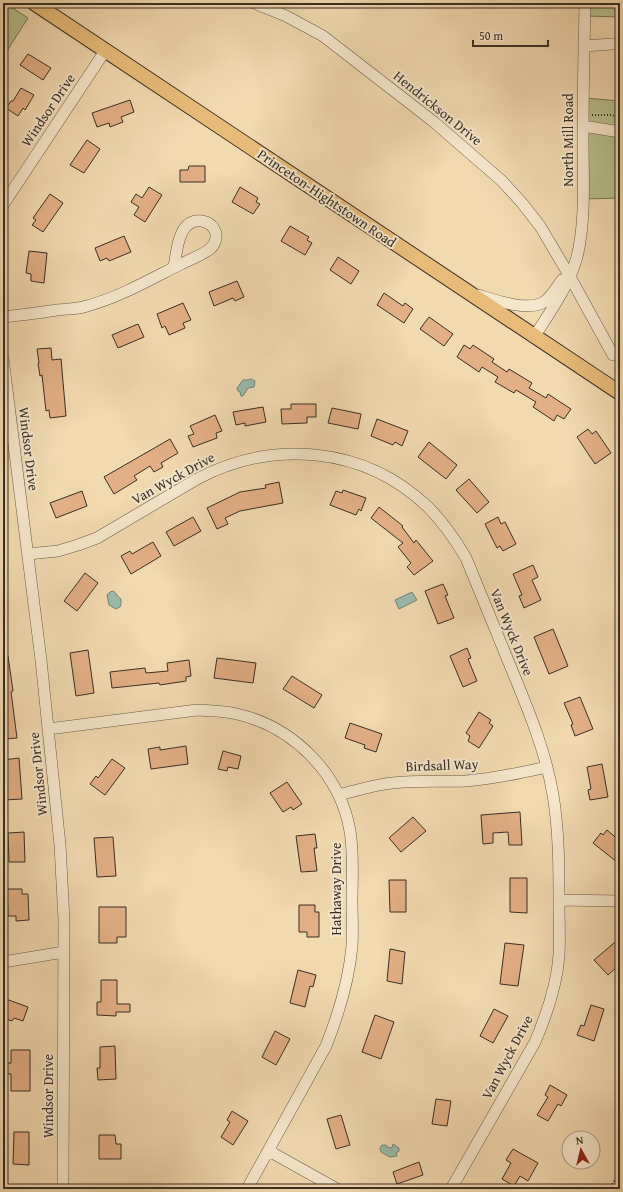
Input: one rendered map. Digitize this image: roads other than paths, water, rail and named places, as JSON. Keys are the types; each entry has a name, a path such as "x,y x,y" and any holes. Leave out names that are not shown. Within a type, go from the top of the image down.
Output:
{"main road":[{"name":"Princeton-Hightstown Road","path":"34,3 620,393"}],"street":[{"name":"Hendrickson Drive","path":"254,3 286,16 323,36 440,127 502,181 522,203 540,226 569,276"},
{"name":"North Mill Road","path":"534,337 565,288 577,257 581,234 583,205 585,3"},
{"path":"584,46 620,44"},
{"name":"Windsor Drive","path":"3,205 106,51"},
{"path":"583,120 620,132"},
{"path":"3,318 85,307 117,296 174,268 210,249 215,243 217,235 214,228 207,222 200,221 185,227 181,235 174,268"},
{"name":"North Mill Road","path":"471,294 505,302 532,306 543,303 548,299 562,280 569,276"},
{"path":"569,276 613,355"},
{"name":"Windsor Drive","path":"3,358 41,660 60,846 64,920 63,1189"},
{"name":"Van Wyck Drive","path":"28,554 58,550 97,538 210,472 229,464 268,455 289,453 329,456 352,462 389,478 409,491 432,511 456,540 466,558 538,734 547,767 557,822 559,849 559,954 551,1001 545,1020 535,1042 452,1189"},
{"name":"Hathaway Drive","path":"48,729 198,710 236,714 256,719 272,726 300,745 315,759 328,776 339,795 346,812 353,848 352,946 348,975 341,1005 336,1023 326,1046 247,1189"},
{"name":"Birdsall Way","path":"339,795 367,787 391,783 491,778 547,767"},
{"path":"559,900 620,901"},
{"path":"3,962 64,952"},
{"path":"269,1151 337,1189"}]}
